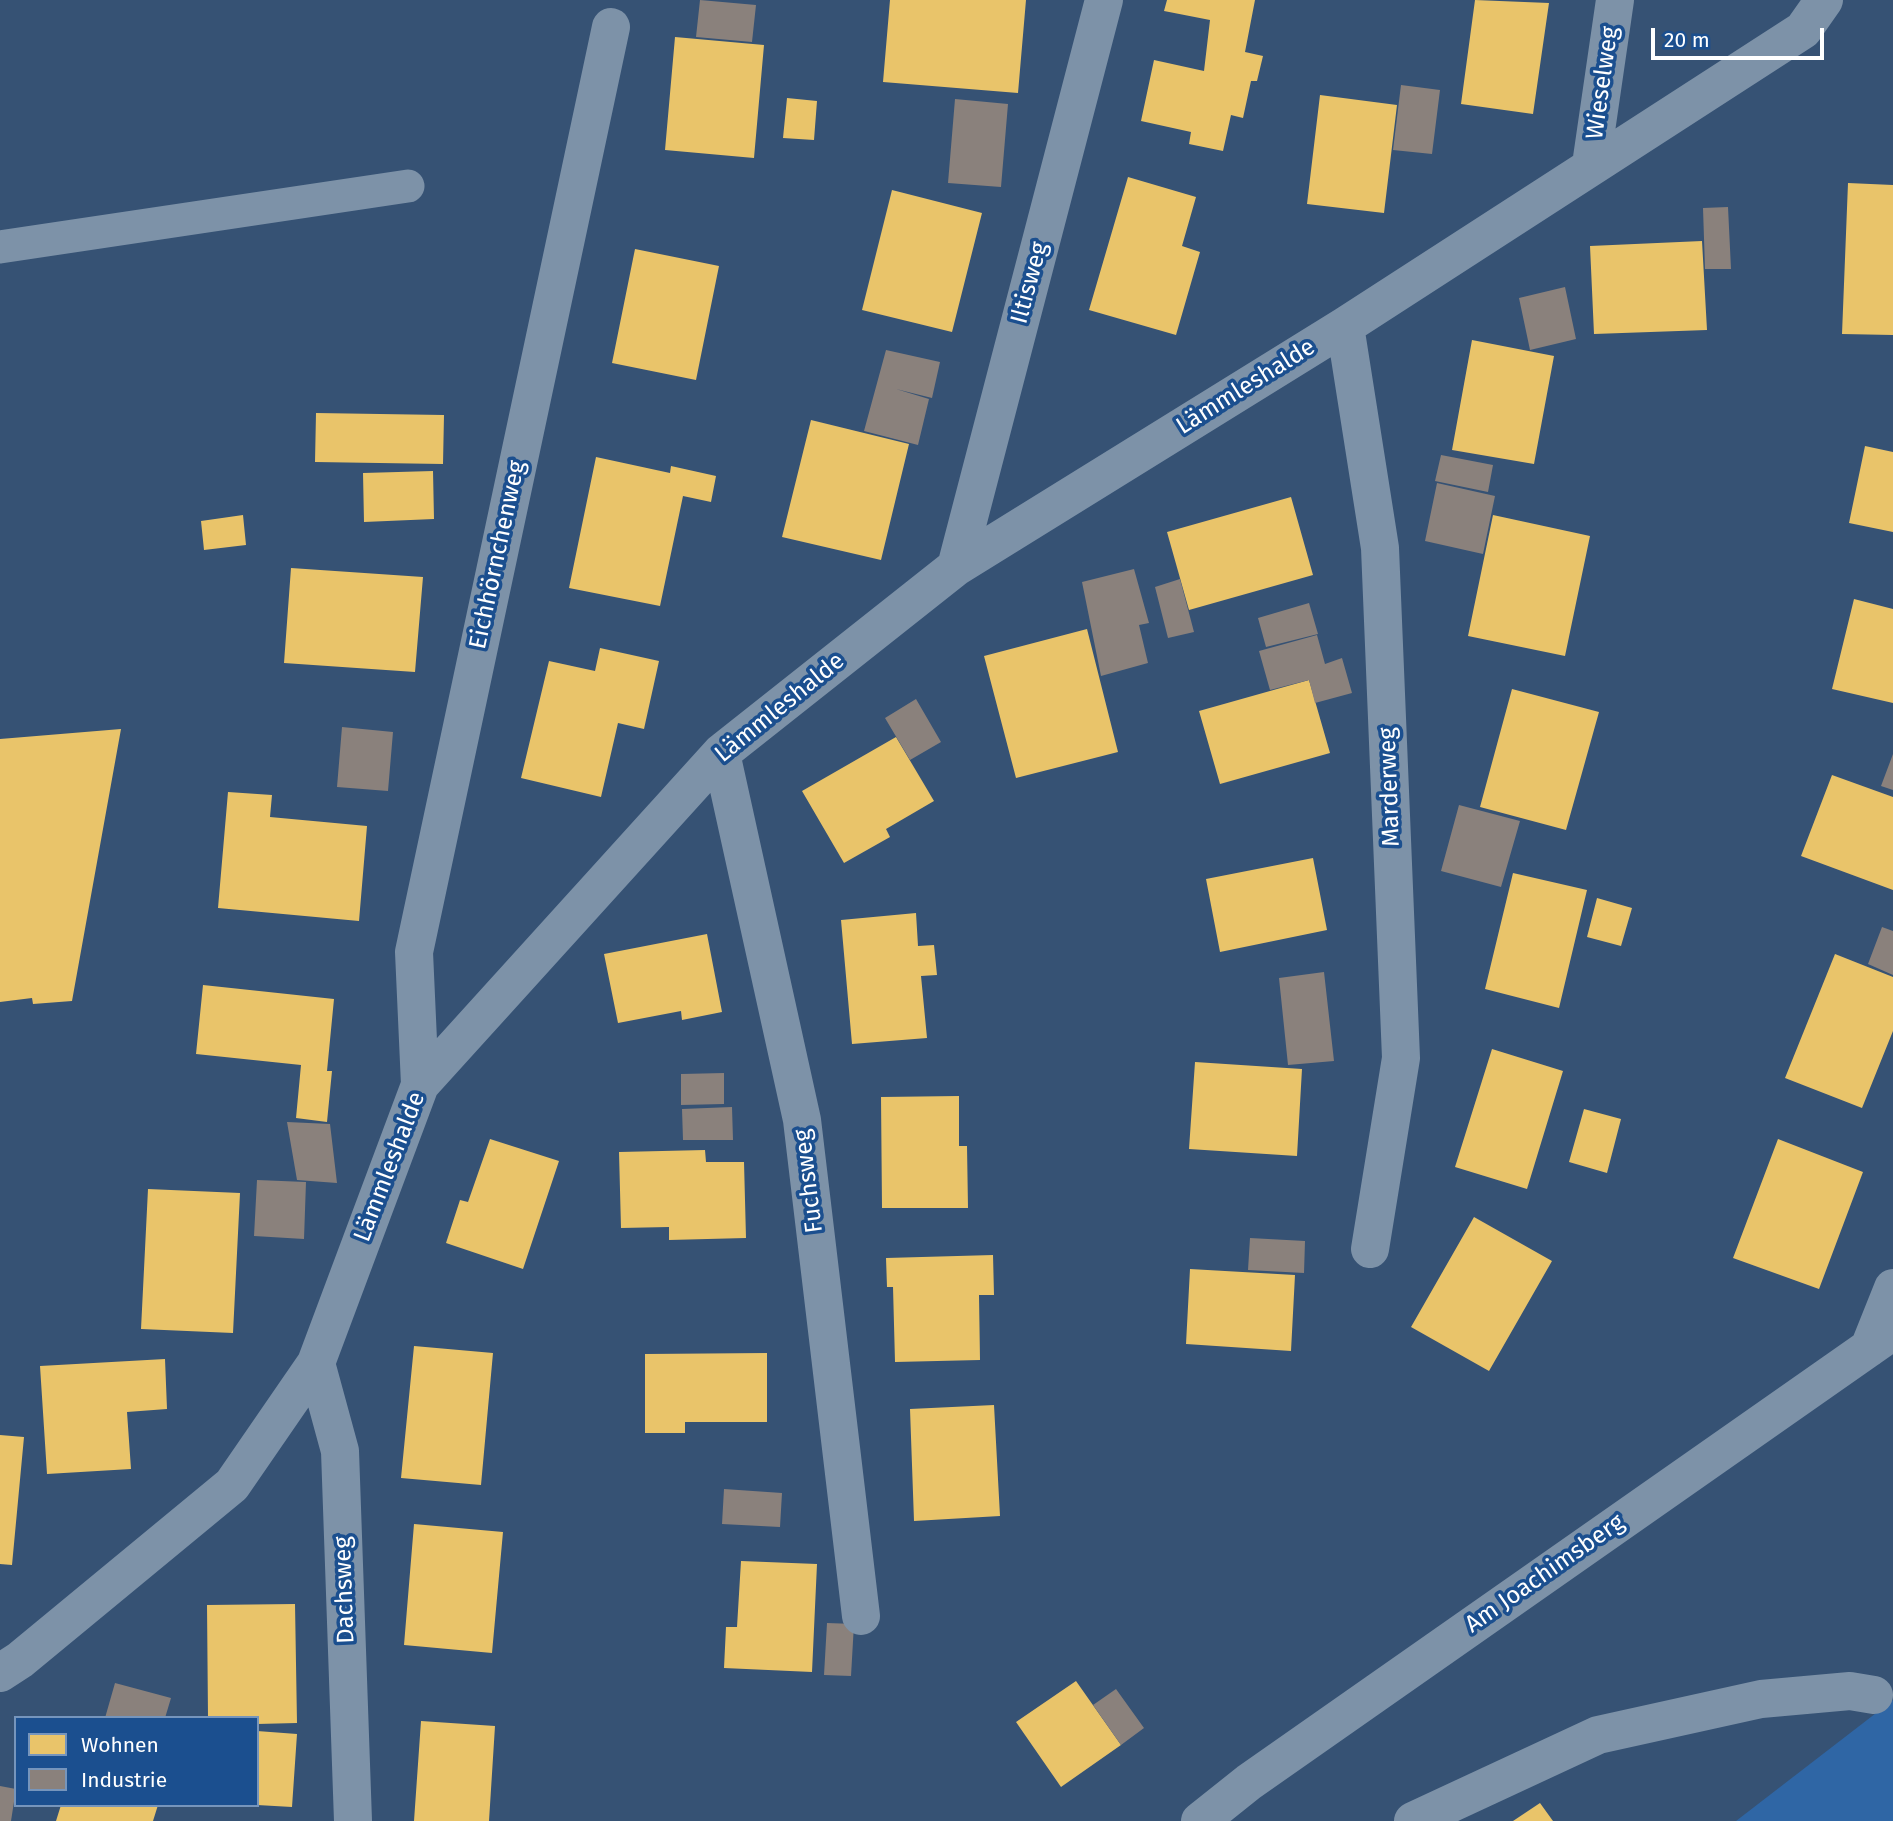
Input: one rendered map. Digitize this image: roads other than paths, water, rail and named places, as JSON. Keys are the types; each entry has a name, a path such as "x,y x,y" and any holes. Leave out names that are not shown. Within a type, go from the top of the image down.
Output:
{"street":[{"name":"Iltisweg","path":"956,566 1104,0"},
{"name":"Wieselweg","path":"1591,165 1615,0"},
{"name":"Lämmleshalde","path":"0,1673 20,1660 232,1485 316,1363 420,1085 721,754 956,566 1345,326 1803,30 1824,0"},
{"name":"Eichhörnchenweg","path":"420,1085 414,951 611,27"},
{"name":"Marderweg","path":"1345,326 1380,548 1401,1058 1370,1249"},
{"name":"Fuchsweg","path":"721,754 802,1120 861,1616"},
{"path":"1881,1340 1893,1288"},
{"name":"Am Joachimsberg","path":"1200,1821 1249,1782 1335,1721 1881,1340"},
{"name":"Dachsweg","path":"316,1363 340,1451 354,1821"},
{"path":"1413,1821 1598,1735 1762,1699 1850,1690 1874,1695"}],"lane":[{"path":"0,247 408,186"}]}
